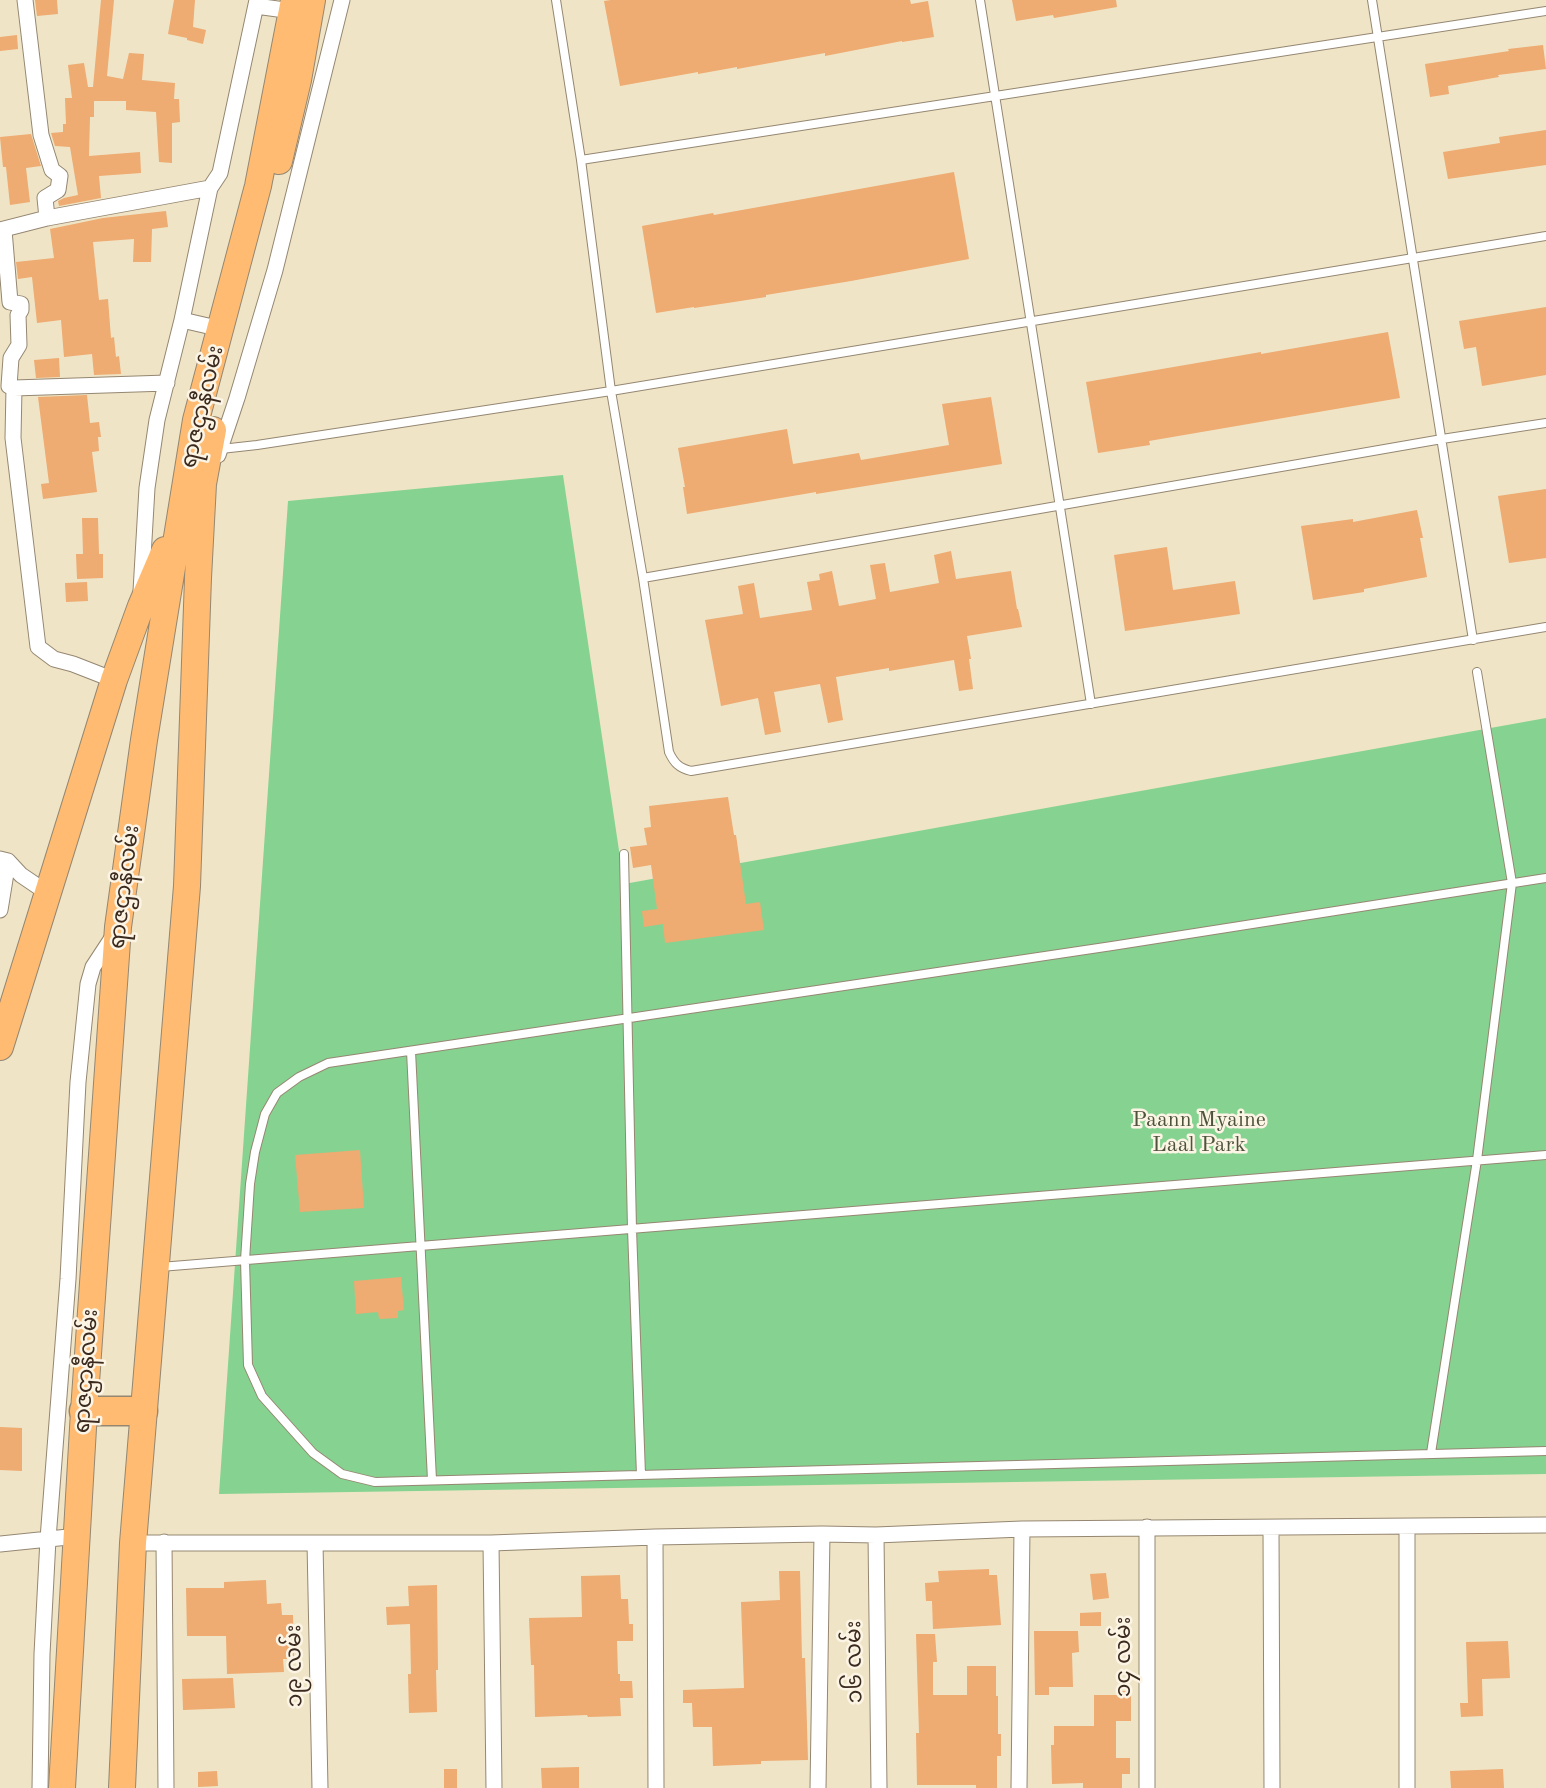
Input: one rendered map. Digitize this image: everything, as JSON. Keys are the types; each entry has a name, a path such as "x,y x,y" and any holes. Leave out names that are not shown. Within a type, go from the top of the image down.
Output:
{"highway":[{"path":"84,1411 143,1411"}],"main road":[{"name":"ရာဇဌာနီလမ်း","path":"62,1788 84,1411 118,927 144,740 196,420 258,186 299,4"},
{"name":"ရာဇဌာနီလမ်း","path":"122,1788 133,1543 188,886 194,670 203,484 214,423 259,249 298,80 299,4"},
{"path":"0,1047 114,680 141,606 179,516 203,484"}],"street":[{"path":"24,0 41,135 52,170 60,176 58,190 45,198 47,218"},
{"path":"203,484 221,449 275,270 342,0"},
{"path":"141,606 147,488 157,420 182,320 210,188 220,173 257,3 299,4"},
{"path":"166,383 9,386 11,358 19,345 18,315 21,304 10,302 2,230 47,218 210,188"},
{"path":"182,320 221,329"},
{"path":"14,387 13,438 38,647 54,659 114,680"},
{"path":"4,860 49,894"},
{"path":"0,910 4,860"},
{"path":"40,1788 42,1654 48,1539 68,1279 78,1082 88,984 93,967 118,927"},
{"path":"133,1543 491,1543 655,1537 876,1535 1022,1529 1546,1525"},
{"name":"၁၄ လမ်း","path":"1147,1527 1147,1788"},
{"path":"1407,1527 1407,1788"},
{"path":"1271,1528 1272,1788"},
{"path":"1019,1788 1022,1529"},
{"path":"818,1788 822,1534"},
{"name":"၁၆ လမ်း","path":"876,1535 879,1788"},
{"path":"0,1544 78,1536"},
{"path":"655,1537 656,1788"},
{"path":"164,1542 166,1788"},
{"name":"၁၉ လမ်း","path":"315,1543 321,1788"},
{"path":"491,1543 494,1788"}],"lane":[{"path":"556,0 581,160 611,391 643,578 669,752 673,762 682,769 691,771 1546,627"},
{"path":"980,0 1091,704"},
{"path":"1372,0 1473,640"},
{"path":"581,160 1546,11"},
{"path":"221,449 611,391 1546,236"},
{"path":"643,578 1059,504 1546,423"},
{"path":"1431,1454 1477,1161 1512,883 1477,672"},
{"path":"624,854 632,1229 641,1474"},
{"path":"1546,878 1124,944 328,1063 299,1077 277,1093 265,1114 255,1152 250,1184 245,1260 249,1365 262,1396 313,1453 342,1474 375,1482 1546,1451"},
{"path":"411,1051 432,1480"},
{"path":"156,1268 1546,1155"}],"green space":[{"name":"Paann Myaine Laal Park","path":"563,475 624,884 1546,718 1546,1474 219,1494 288,501"}],"building":[{"path":"35,0 57,0 58,14 37,16"},
{"path":"101,0 114,0 107,76 123,79 129,53 144,54 142,80 175,83 174,99 179,99 180,122 172,123 172,163 159,162 156,112 126,110 126,101 94,101 94,117 90,117 89,156 140,152 141,173 99,176 101,198 59,206 58,201 78,195 70,147 55,146 51,133 63,132 63,124 66,124 65,98 72,98 68,65 84,63 88,87 93,87"},
{"path":"174,0 195,0 193,27 206,30 203,44 168,34"},
{"path":"910,0 911,4 928,1 934,37 825,56 825,53 737,69 737,67 698,74 698,72 620,86 604,1"},
{"path":"1012,0 1116,0 1117,7 1054,18 1053,15 1016,21"},
{"path":"17,35 18,49 0,51 0,37"},
{"path":"1543,45 1546,69 1498,75 1499,77 1448,86 1449,94 1430,97 1425,64"},
{"path":"1546,130 1546,165 1448,179 1443,152 1500,143 1499,137"},
{"path":"31,134 41,166 26,168 30,202 10,205 0,137"},
{"path":"954,172 969,259 766,295 766,297 656,313 642,226"},
{"path":"166,211 168,227 152,229 151,262 133,262 134,239 93,242 99,300 108,299 111,338 114,337 121,374 94,375 92,354 64,357 61,320 37,323 32,277 18,279 16,262 54,258 50,229 103,218"},
{"path":"1546,307 1546,375 1482,386 1476,347 1464,349 1459,321"},
{"path":"1388,332 1400,398 1149,441 1150,445 1098,453 1086,382"},
{"path":"59,358 60,377 36,378 34,360"},
{"path":"87,395 90,423 99,422 101,437 98,437 99,451 92,452 97,492 43,499 41,484 49,483 38,397"},
{"path":"991,397 1002,464 687,514 678,448 787,429 793,464 859,453 861,460 949,445 942,404"},
{"path":"1546,489 1546,558 1509,563 1498,496"},
{"path":"1417,510 1423,538 1420,538 1427,577 1364,589 1364,592 1313,600 1301,526 1353,519 1353,522"},
{"path":"82,518 98,518 99,554 103,554 103,578 77,579 76,554 83,554"},
{"path":"1167,547 1173,590 1235,581 1240,614 1125,631 1114,555"},
{"path":"951,551 956,579 1011,571 1022,627 967,636 973,689 959,691 954,660 836,677 843,720 828,723 820,684 774,692 781,732 765,735 758,698 721,706 705,620 743,614 738,586 754,583 760,618 812,610 807,582 820,580 819,574 832,571 839,606 876,599 870,565 885,563 890,592 939,583 934,555"},
{"path":"87,582 88,601 66,602 65,583"},
{"path":"728,797 746,904 760,902 764,930 665,943 663,924 644,927 642,911 657,909 651,865 633,868 630,847 647,845 644,828 651,827 649,806"},
{"path":"360,1150 364,1208 300,1212 295,1155"},
{"path":"401,1277 404,1310 398,1311 398,1318 379,1319 378,1312 356,1314 354,1281"},
{"path":"0,1427 22,1428 22,1471 0,1470"},
{"path":"989,1569 989,1575 997,1575 1001,1625 933,1629 932,1601 926,1601 925,1583 939,1582 938,1571"},
{"path":"779,1571 800,1571 808,1760 761,1761 761,1764 713,1766 712,1727 693,1727 692,1703 683,1703 683,1690 744,1688 741,1602 780,1600"},
{"path":"1106,1573 1109,1598 1093,1600 1090,1574"},
{"path":"620,1575 621,1599 628,1599 629,1624 633,1624 633,1641 617,1641 618,1674 620,1674 620,1681 632,1681 633,1698 620,1698 621,1716 535,1717 534,1665 531,1665 529,1618 582,1617 581,1576"},
{"path":"266,1580 267,1604 281,1603 282,1615 293,1615 294,1659 283,1659 284,1672 227,1674 226,1636 187,1636 186,1588 224,1588 224,1582"},
{"path":"437,1585 437,1712 409,1713 410,1624 387,1625 386,1607 409,1606 408,1586"},
{"path":"1101,1612 1101,1626 1080,1626 1080,1613"},
{"path":"1034,1631 1078,1631 1079,1652 1072,1653 1073,1687 1049,1687 1049,1695 1035,1695"},
{"path":"916,1634 935,1634 937,1662 933,1662 933,1695 967,1695 967,1666 996,1666 998,1734 1001,1734 1001,1756 997,1756 997,1788 976,1788 976,1785 917,1785 916,1733 919,1733"},
{"path":"1508,1641 1510,1678 1482,1679 1483,1716 1461,1717 1460,1703 1468,1703 1466,1642"},
{"path":"233,1678 235,1708 183,1710 182,1679"},
{"path":"1117,1691 1131,1691 1131,1721 1116,1721 1116,1758 1130,1758 1130,1774 1122,1774 1122,1788 1083,1788 1083,1783 1052,1784 1051,1745 1054,1745 1054,1726 1094,1726 1094,1695 1117,1695"},
{"path":"579,1767 579,1788 542,1788 541,1768"},
{"path":"444,1769 457,1769 457,1788 444,1788"},
{"path":"1503,1769 1504,1788 1451,1788 1450,1771"},
{"path":"217,1771 218,1786 198,1787 198,1772"}]}
